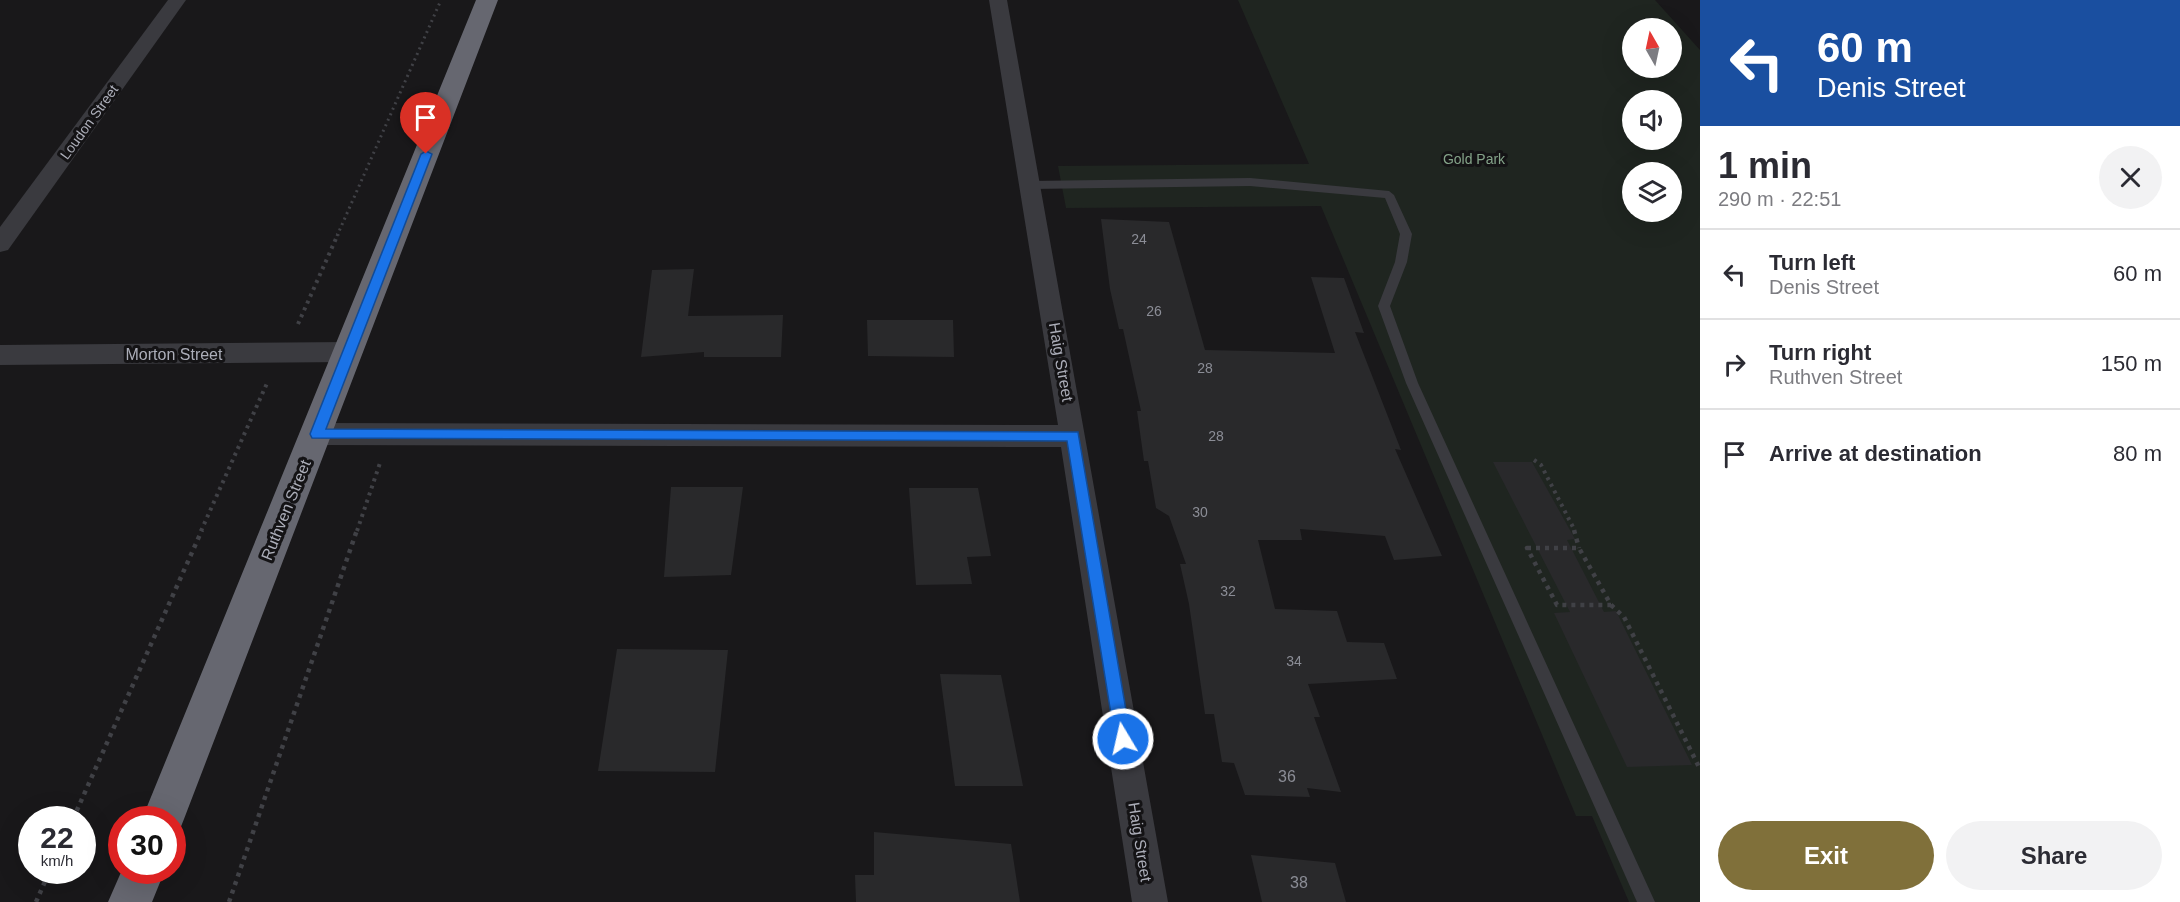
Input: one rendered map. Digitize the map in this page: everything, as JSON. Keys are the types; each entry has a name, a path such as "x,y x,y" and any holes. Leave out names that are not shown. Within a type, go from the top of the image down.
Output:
{"highway":[{"name":"Ruthven Street","path":"168,806 487,0"},
{"path":"130,902 137,884"}],"street":[{"name":"Loudon Street","path":"0,244 177,0"},
{"name":"Haig Street","path":"998,0 1150,902"},
{"name":"Morton Street","path":"0,355 349,352"},
{"path":"317,434 1073,436"}],"lane":[{"path":"1030,185 1250,182 1389,195 1406,234 1401,262 1384,306 1408,372 1646,902"}],"path":[{"path":"301,318 441,0"},
{"path":"79,806 272,373"},
{"path":"229,902 390,435"},
{"path":"1534,460 1541,465 1578,538 1579,548 1611,605 1624,617 1700,769"},
{"path":"1579,548 1527,548 1557,605 1611,605"},
{"path":"36,902 44,884"}],"green space":[{"name":"Gold Park","path":"1238,0 1655,0 1671,18 1622,18 1622,78 1682,78 1682,30 1700,50 1700,902 1629,902 1592,816 1576,816 1321,206 1066,208 1058,166 1309,164"}],"building":[{"path":"1101,219 1169,222 1205,350 1335,353 1311,277 1344,278 1364,333 1355,332 1401,450 1395,449 1442,556 1394,560 1385,536 1300,529 1302,540 1258,540 1275,609 1337,611 1347,642 1384,643 1397,679 1308,684 1320,717 1314,717 1341,792 1307,788 1310,797 1245,795 1234,763 1222,762 1214,714 1205,714 1189,604 1180,564 1186,564 1169,516 1156,508 1148,461 1144,461 1137,411 1141,411 1123,329 1119,329 1110,289"},
{"path":"694,269 688,316 783,315 781,357 704,357 704,352 641,357 652,270"},
{"path":"867,320 953,320 954,357 868,356"},
{"path":"1493,462 1532,462 1575,539 1567,540 1604,612 1616,611 1692,765 1627,767 1554,613 1570,612"},
{"path":"671,487 743,487 731,575 664,577"},
{"path":"909,488 978,488 991,556 967,557 972,584 916,585"},
{"path":"617,649 728,650 715,772 598,771"},
{"path":"940,674 1001,675 1023,786 955,786"},
{"path":"874,832 1011,844 1020,902 856,902 855,875 874,875"},
{"path":"1251,855 1335,863 1346,902 1262,902"}],"route":[{"path":"426,154 317,434 1073,436 1123,739"}]}
